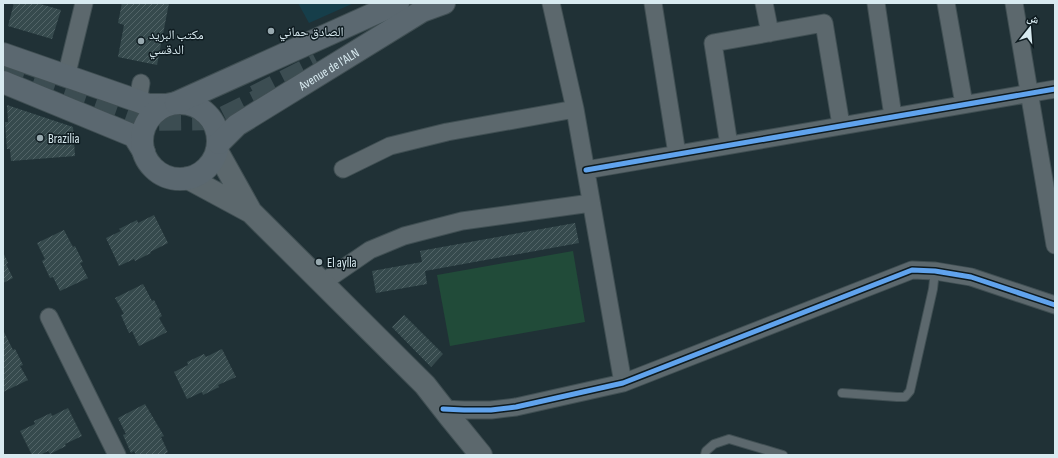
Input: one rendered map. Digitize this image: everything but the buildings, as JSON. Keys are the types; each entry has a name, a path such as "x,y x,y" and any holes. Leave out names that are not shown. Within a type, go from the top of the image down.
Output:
{"main road":[{"path":"144,152 142,141 144,129 156,110 398,3"},
{"path":"318,64 419,3"},
{"name":"Avenue de l'ALN","path":"218,147 237,125 422,11 444,3"},
{"path":"3,54 66,77 140,92 148,105 187,103 198,106 207,113 214,122 218,132 218,147 210,165 204,171 188,178 178,179 168,177 152,166 134,136 3,82"},
{"path":"218,147 251,212"},
{"path":"188,178 251,212 425,385 482,455"}],"street":[{"path":"66,77 84,3"},
{"path":"551,3 576,109 623,383"},
{"path":"653,3 677,154"},
{"path":"764,3 770,33"},
{"path":"876,3 893,116"},
{"path":"946,3 964,104"},
{"path":"1014,3 1055,245"},
{"path":"729,145 713,43 824,24 841,125"},
{"path":"586,170 1055,89"},
{"path":"343,169 390,146 447,132 576,109"},
{"path":"322,282 370,250 404,236 462,221 592,203"},
{"path":"443,409 491,410 516,407 623,383 912,270 935,271 971,277 1055,305"},
{"path":"49,317 117,455"}],"lane":[{"path":"842,393 905,397 910,391 933,289 935,271"},
{"path":"705,455 706,451 714,444 728,439 783,455"}],"shaded area":[{"path":"298,3 354,3 309,23"}],"green space":[{"path":"573,251 585,322 450,346 437,275"}],"tunnel":[{"path":"255,96 318,64"},
{"path":"3,68 150,120 220,119 271,94"}],"cycle path":[{"path":"586,170 1055,89"},
{"path":"443,409 491,410 516,407 623,383 912,270 935,271 971,277 1055,305"}],"place":[{"name":"الصادق حماني","path":"271,31"},
{"name":"مكتب البريد الدقسي","path":"141,41"},
{"name":"Brazilia","path":"40,138"},
{"name":"El aylla","path":"319,262"}]}
